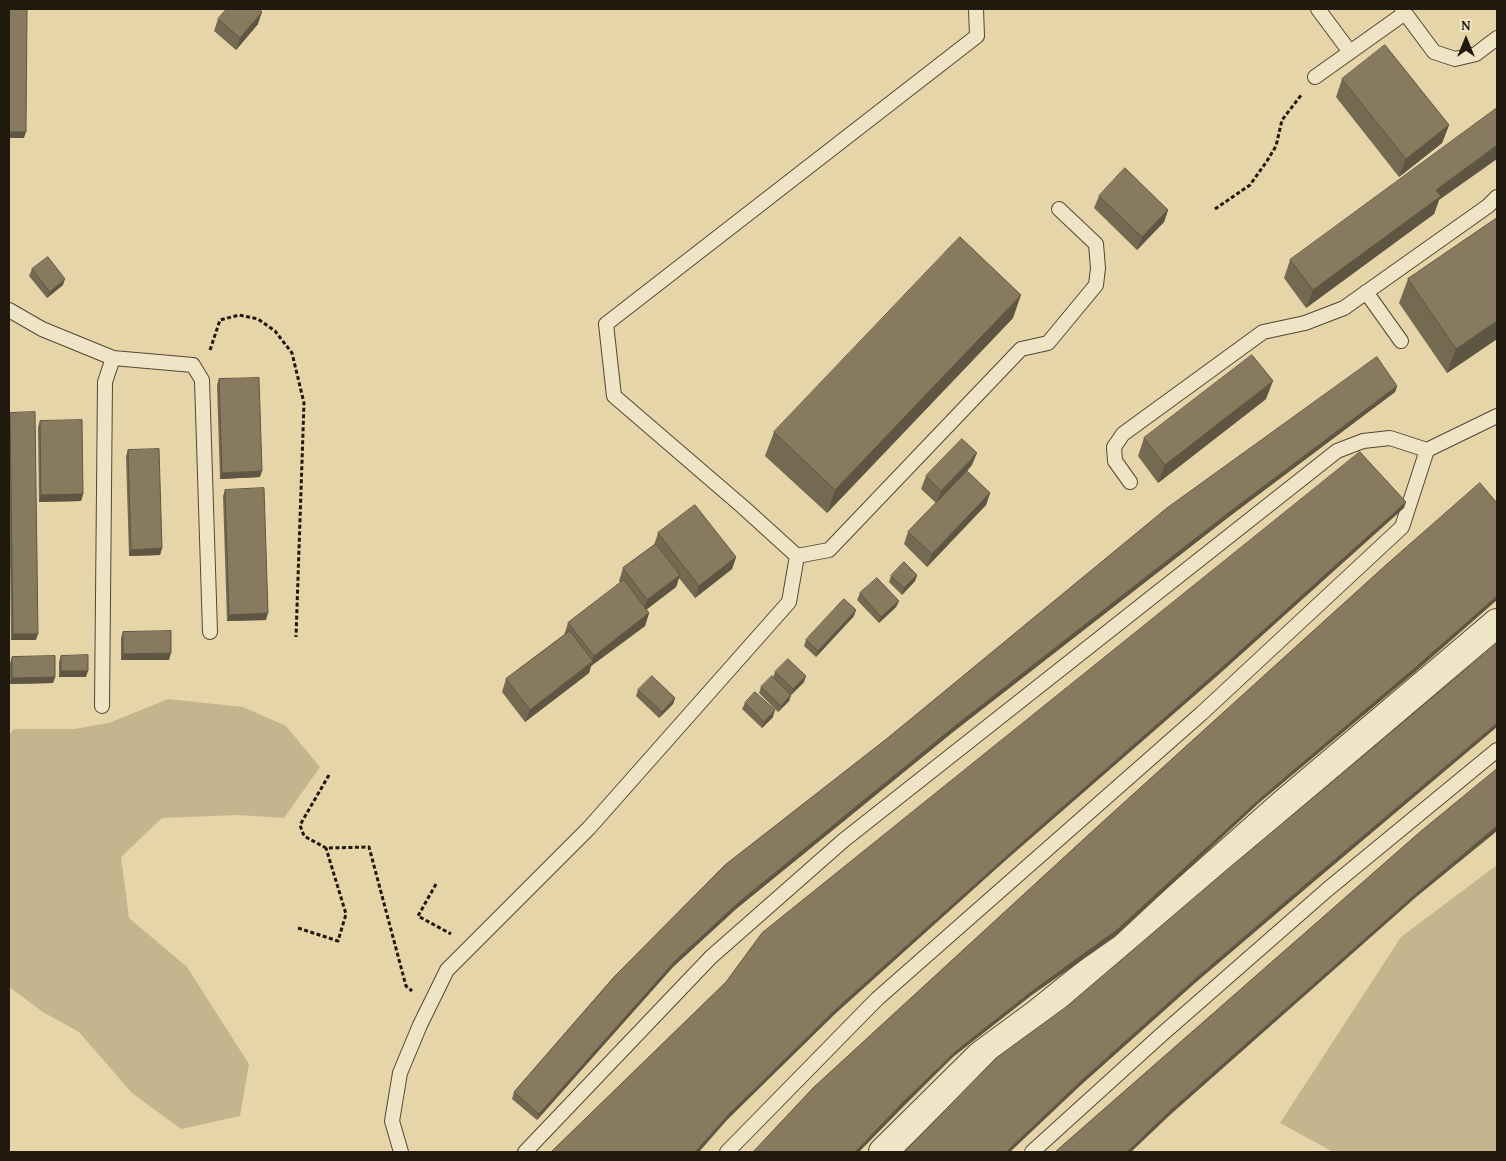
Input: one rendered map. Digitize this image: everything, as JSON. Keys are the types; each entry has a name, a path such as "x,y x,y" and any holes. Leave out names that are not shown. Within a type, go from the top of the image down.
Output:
{"street":[{"path":"883,1152 981,1055 1038,1014 1139,932 1281,806 1497,623"}],"lane":[{"path":"798,556 614,396 606,324 977,36 976,9"},
{"path":"1318,9 1350,52"},
{"path":"1314,77 1404,11 1434,52 1455,58 1476,54 1497,38"},
{"path":"1130,482 1116,461 1114,447 1123,434 1263,332 1305,323 1344,308 1488,206 1497,197"},
{"path":"798,556 829,550 1021,349 1048,343 1096,286 1098,268 1096,244 1058,209"},
{"path":"1366,292 1401,341"},
{"path":"9,310 42,329 113,358 193,365 202,380 210,632"},
{"path":"102,706 104,382 113,358"},
{"path":"525,1152 711,957 844,840 1337,451 1363,441 1390,438 1427,450 1497,416"},
{"path":"727,1152 877,999 1202,713 1402,527 1427,450"},
{"path":"401,1152 392,1121 400,1072 447,970 589,828 790,602 798,556"},
{"path":"1032,1152 1160,1036 1314,902 1497,750"}],"path":[{"path":"1215,209 1250,185 1276,146 1282,120 1314,77"},
{"path":"193,365 209,354 220,320 239,315 258,319 274,331 292,353 304,403 296,637"},
{"path":"329,775 300,825 304,836 326,848 369,847 406,986 430,1005"},
{"path":"298,928 338,941 346,914 326,848"},
{"path":"436,884 418,916 472,946"}],"shaded area":[{"path":"168,699 243,707 286,726 320,767 284,818 238,815 162,818 121,857 129,918 187,967 249,1064 240,1116 181,1129 132,1093 79,1032 43,1012 9,987 9,735 14,729 74,729 109,723"},
{"path":"1497,865 1497,1152 1333,1152 1280,1123 1401,937"}],"building":[{"path":"9,9 27,9 26,132 9,132"},
{"path":"227,9 259,9 262,12 240,38 218,19"},
{"path":"1385,45 1449,125 1406,159 1342,79"},
{"path":"1497,108 1497,145 1436,190 1441,196 1313,290 1290,260"},
{"path":"1125,168 1168,210 1142,237 1099,196"},
{"path":"1497,218 1497,321 1456,349 1408,279"},
{"path":"960,237 1021,295 835,490 774,432"},
{"path":"48,257 65,279 50,292 32,269"},
{"path":"1252,355 1273,381 1165,465 1144,438"},
{"path":"1377,357 1397,386 1232,510 955,726 738,903 675,961 539,1114 514,1092 614,977 725,865 889,737 1167,508"},
{"path":"259,378 262,471 222,473 219,379"},
{"path":"35,412 38,634 13,634 10,413"},
{"path":"82,420 83,494 41,495 40,421"},
{"path":"962,439 977,453 941,491 926,476"},
{"path":"159,449 162,548 131,550 128,450"},
{"path":"1360,452 1406,502 837,1008 729,1114 695,1152 551,1152 726,982 762,933"},
{"path":"967,471 990,493 932,554 908,532"},
{"path":"1480,483 1497,503 1497,596 1262,797 1117,930 1035,989 956,1051 855,1152 753,1152 813,1088 1097,827 1386,565"},
{"path":"264,488 268,613 229,615 225,490"},
{"path":"695,505 736,557 699,586 658,533"},
{"path":"656,544 680,575 647,600 623,568"},
{"path":"904,562 917,575 904,588 891,576"},
{"path":"877,578 899,601 881,617 860,593"},
{"path":"624,580 649,613 594,656 568,623"},
{"path":"844,599 856,610 818,651 806,640"},
{"path":"171,631 171,653 123,654 123,632"},
{"path":"570,631 593,661 530,710 506,679"},
{"path":"1497,644 1497,723 1196,978 1083,1079 1006,1152 904,1152 996,1058 1066,1007"},
{"path":"88,655 88,671 61,671 61,656"},
{"path":"55,656 55,677 12,678 12,657"},
{"path":"788,659 806,676 793,689 775,672"},
{"path":"652,676 675,698 662,712 638,690"},
{"path":"772,676 791,695 781,706 761,687"},
{"path":"755,692 775,710 764,722 745,703"},
{"path":"1497,769 1497,826 1418,892 1172,1109 1127,1152 1055,1152 1420,832"}]}
